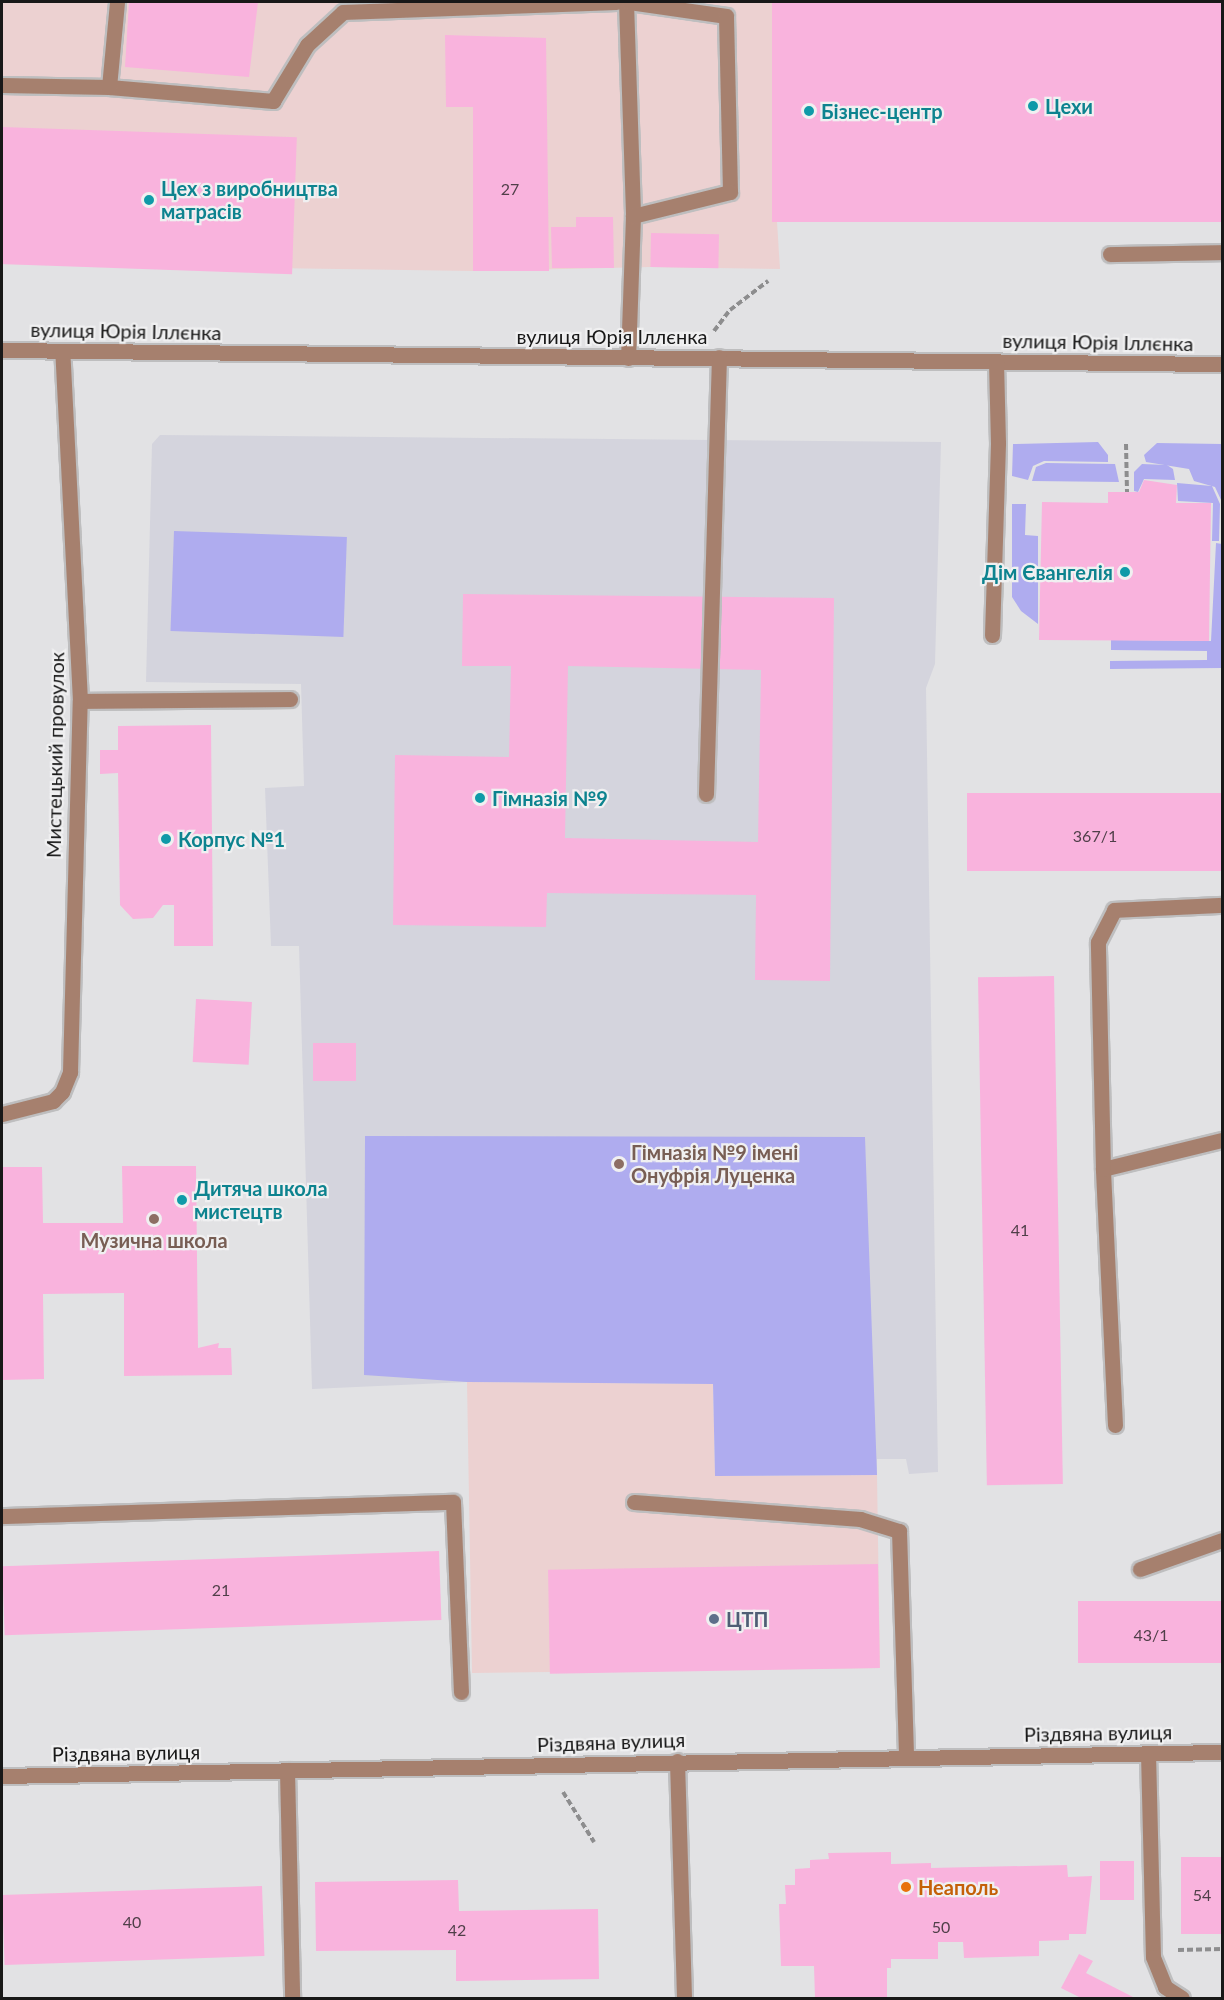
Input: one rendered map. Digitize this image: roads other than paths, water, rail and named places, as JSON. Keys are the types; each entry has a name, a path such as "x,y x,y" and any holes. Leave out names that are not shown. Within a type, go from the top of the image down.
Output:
{"street":[{"path":"109,87 117,2"},
{"path":"2,85 109,87 273,101 307,45 343,12 616,2"},
{"path":"628,358 633,216 627,2 726,16 730,192 633,216"},
{"path":"1110,254 1222,252"},
{"name":"вулиця Юрія Іллєнка","path":"2,350 1222,364"},
{"name":"Мистецький провулок","path":"2,1114 54,1101 62,1092 70,1072 80,701 62,351"},
{"path":"706,794 719,357"},
{"path":"992,635 998,444 996,361"},
{"path":"80,701 290,699"},
{"path":"1115,1425 1103,1169 1098,942 1114,910 1222,905"},
{"path":"1103,1169 1222,1140"},
{"path":"2,1516 453,1502 461,1692"},
{"path":"634,1502 860,1519 899,1532 906,1756"},
{"path":"1140,1569 1222,1540"},
{"name":"Різдвяна вулиця","path":"2,1776 906,1756 1222,1752"},
{"path":"1148,1753 1156,1973 1165,1987 1182,1998"},
{"path":"677,1761 684,1998"},
{"path":"287,1770 292,1998"}],"place":[{"name":"Цехи","path":"1033,106"},
{"name":"Бізнес-центр","path":"809,111"},
{"name":"Цех з виробництва матрасів","path":"149,200"},
{"name":"Дім Євангелія","path":"1125,572"},
{"name":"Гімназія №9","path":"480,798"},
{"name":"Корпус №1","path":"166,839"},
{"name":"Гімназія №9 імені Онуфрія Луценка","path":"619,1164"},
{"name":"Дитяча школа мистецтв","path":"182,1200"},
{"name":"Музична школа","path":"154,1219"},
{"name":"ЦТП","path":"714,1619"},
{"name":"Неаполь","path":"906,1887"}]}
